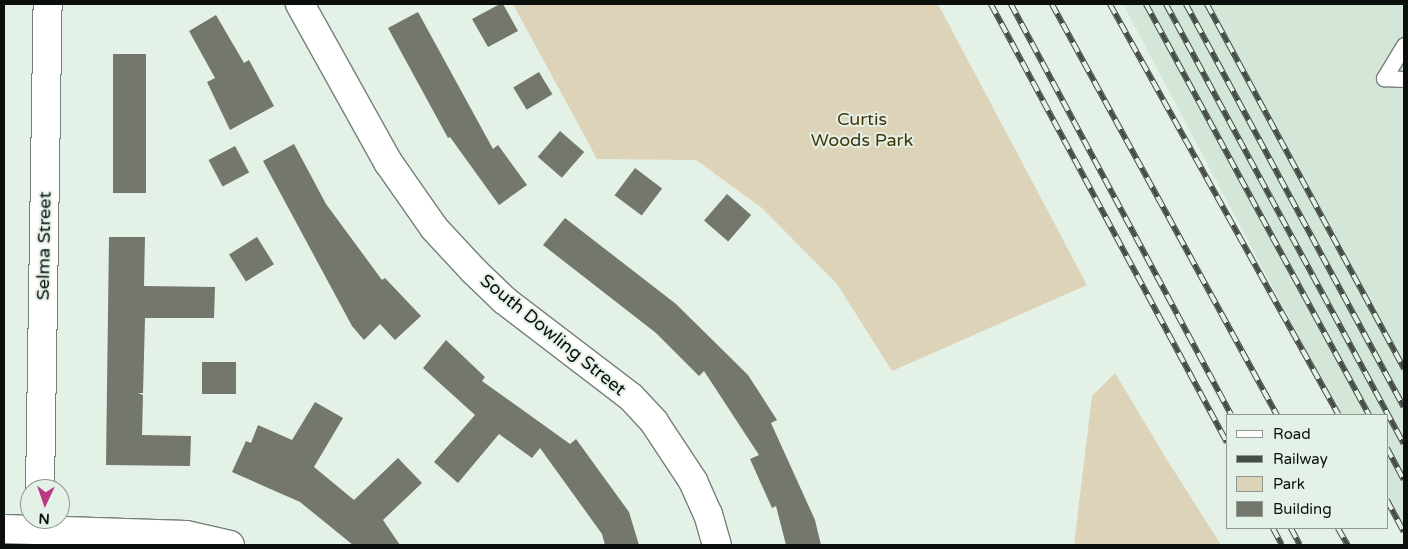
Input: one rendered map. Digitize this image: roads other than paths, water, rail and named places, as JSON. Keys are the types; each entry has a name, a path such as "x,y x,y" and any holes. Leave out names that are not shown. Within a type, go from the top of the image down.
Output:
{"street":[{"name":"Selma Street","path":"40,479 48,4"},
{"name":"South Dowling Street","path":"300,4 388,162 434,228 504,300 631,397 654,422 693,481 708,514 717,545"},
{"path":"4,529 186,534 230,545"}],"lane":[{"path":"1404,45 1384,78 1404,80"}],"railway":[{"path":"991,4 1226,441"},
{"path":"1011,4 1230,414"},
{"path":"1052,4 1276,414"},
{"path":"1110,4 1338,414"},
{"path":"1146,4 1368,414"},
{"path":"1166,4 1388,414"},
{"path":"1186,4 1404,407"},
{"path":"1207,4 1404,369"},
{"path":"1388,414 1404,444"},
{"path":"1388,450 1404,480"},
{"path":"1388,502 1404,532"},
{"path":"1274,529 1282,545"},
{"path":"1292,529 1300,545"},
{"path":"1339,529 1348,545"}],"park label":[{"name":"Curtis Woods Park","path":"862,130"}]}
